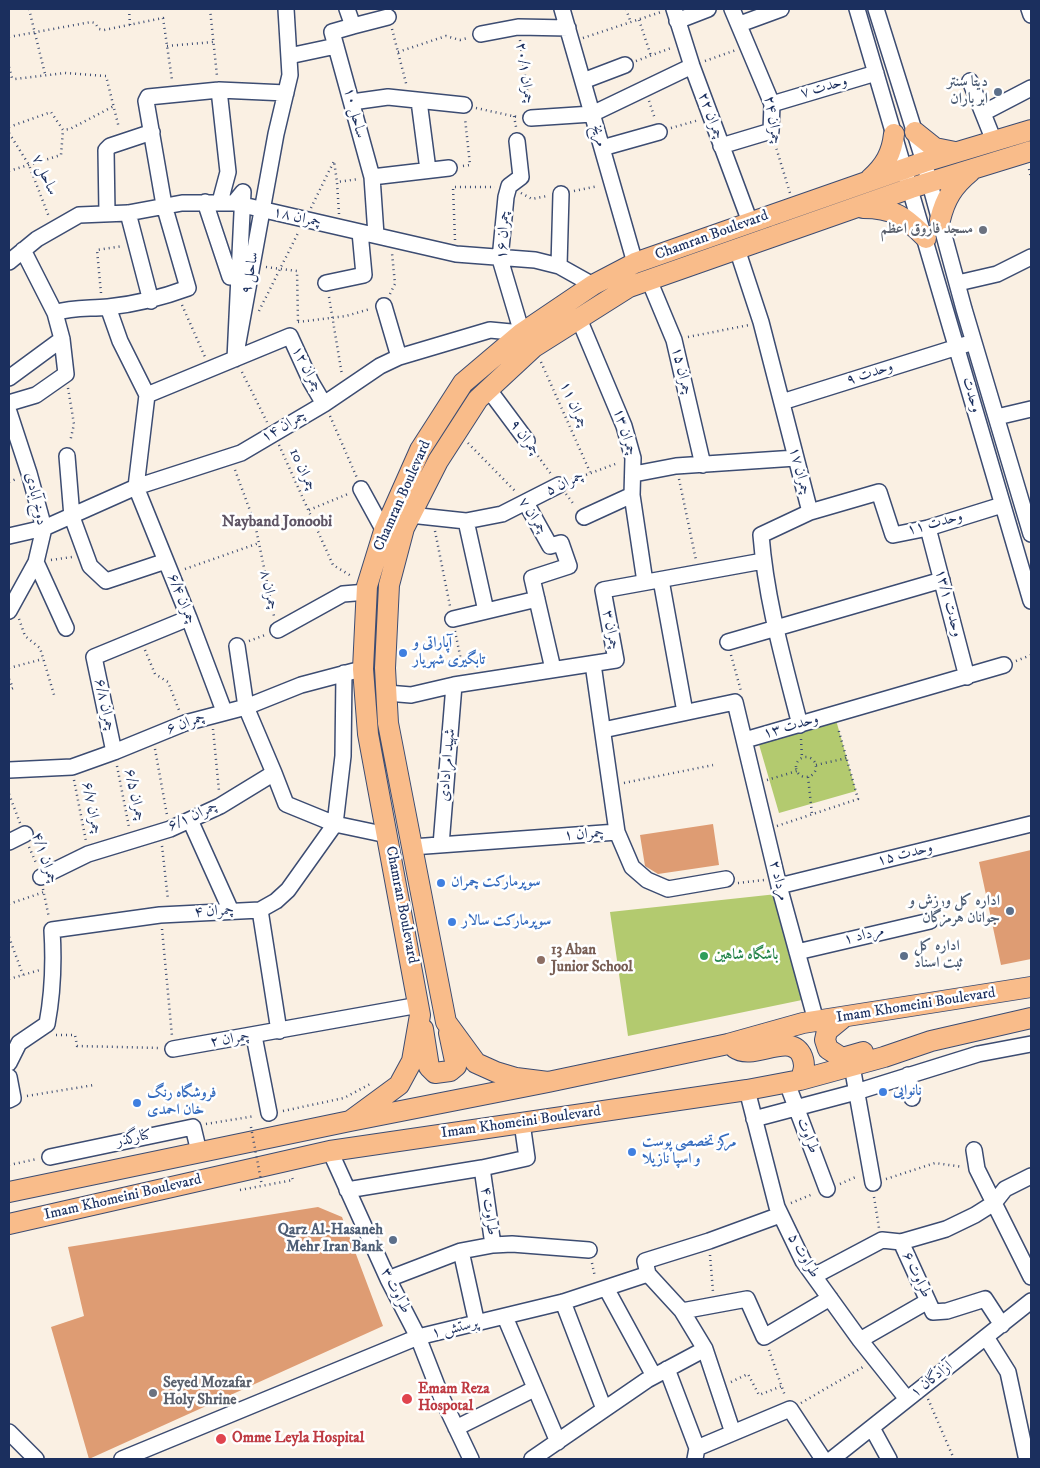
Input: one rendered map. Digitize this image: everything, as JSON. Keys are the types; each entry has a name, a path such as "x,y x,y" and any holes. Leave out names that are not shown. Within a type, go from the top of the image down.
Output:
{"main road":[{"name":"Chamran Boulevard","path":"350,1121 399,1085 412,1061 420,1010 368,734 354,671 367,589 384,532 420,450 463,383 528,340 594,285 635,263 904,168 1031,130"},
{"path":"914,132 935,148 955,152"},
{"path":"866,182 880,171 887,160 893,149 894,134"},
{"name":"Chamran Boulevard","path":"548,1082 516,1078 476,1063 446,1022 388,723 385,668 389,585 404,528 438,461 478,399 489,390 528,340 579,319 629,287 920,185 1031,151"},
{"path":"940,220 944,201 954,186 975,168"},
{"path":"853,208 874,208 894,212 910,222 926,238"},
{"path":"354,671 385,668"},
{"name":"Imam Khomeini Boulevard","path":"9,1192 728,1044 816,1021 1031,987"},
{"path":"420,1010 429,1067 435,1073 450,1071 456,1066 446,1022"},
{"path":"844,1017 827,1031 825,1040 828,1049 842,1058 875,1049 931,1041"},
{"name":"Imam Khomeini Boulevard","path":"9,1224 330,1151 794,1082 931,1041 1031,1018"},
{"path":"728,1044 739,1051 781,1046 790,1046 797,1049 804,1061 805,1069 794,1082"}],"street":[{"name":"ساحل ۹","path":"235,359 276,134 290,75 286,9"},
{"path":"347,9 353,26"},
{"name":"مریخ","path":"562,9 635,263"},
{"path":"671,14 708,9"},
{"name":"چمران ۲۴","path":"732,9 749,45 772,104 771,130"},
{"path":"740,24 781,9"},
{"path":"857,9 904,168 920,185"},
{"path":"876,9 924,162 920,185"},
{"path":"1029,9 1031,14"},
{"name":"چمران ۲۲","path":"671,14 684,43 750,222"},
{"path":"290,56 336,46 332,32 388,16"},
{"path":"481,34 518,27 570,35"},
{"name":"ساحل ۱۰","path":"336,46 372,177 383,236"},
{"path":"583,81 625,65"},
{"path":"592,114 644,87 692,66"},
{"name":"وحدت ۷","path":"772,104 876,73"},
{"path":"970,81 994,141"},
{"path":"983,113 1031,88"},
{"path":"219,90 228,172 220,202 230,278"},
{"path":"54,312 72,307 105,307 151,301 188,288 164,205 146,101 148,97 219,90 286,94"},
{"path":"352,102 388,97 464,106"},
{"path":"415,101 428,170"},
{"name":"چمران ۲۰/۱","path":"531,118 592,114"},
{"path":"721,146 771,130"},
{"path":"107,213 106,150 108,147 152,132"},
{"path":"602,148 659,132"},
{"name":"چمران ۱۶","path":"517,141 521,177 509,186 500,259 528,340"},
{"path":"372,177 449,168"},
{"name":"وحدت","path":"920,185 940,220 1031,534"},
{"name":"وحدت","path":"920,185 926,238 1031,601"},
{"name":"ساحل ۹","path":"220,202 243,192 235,359"},
{"path":"559,266 561,194"},
{"name":"چمران ۱۸","path":"9,262 53,228 79,215 128,212 164,205 220,202 383,236 456,254 500,259 535,260 559,266 594,285"},
{"path":"128,212 151,301"},
{"path":"326,283 364,275 360,232"},
{"name":"چمران ۱۷","path":"737,249 761,322 810,512 761,535 763,561 775,630 800,725"},
{"path":"9,403 36,395 66,374 62,339 54,312 24,250"},
{"path":"958,283 996,274 1031,257"},
{"name":"چمران ۱۵","path":"649,280 674,340 703,465"},
{"path":"384,306 399,357"},
{"path":"105,307 147,395 136,487"},
{"name":"چمران ۱۳","path":"579,319 624,426 633,458 632,495 645,582"},
{"name":"چمران ۱۴","path":"9,536 44,528 136,487 240,454 324,404 380,366 399,357 490,330 528,340"},
{"path":"147,395 210,367 235,359 290,336"},
{"name":"چمران ۱۲","path":"290,336 311,382 324,404"},
{"path":"9,378 62,339"},
{"name":"وحدت ۹","path":"782,402 974,342"},
{"path":"970,393 988,387"},
{"name":"چمران ۹","path":"489,390 526,441"},
{"path":"998,418 1031,409"},
{"name":"دوخ آبادی","path":"9,412 29,473 44,528 36,562 10,607"},
{"path":"67,456 72,517 90,566 106,581 169,567"},
{"path":"634,474 676,466 796,458"},
{"name":"چمران ۵","path":"410,515 466,521 502,514 559,486"},
{"name":"چمران ۶/۴","path":"136,487 189,618 218,713"},
{"path":"361,489 384,532"},
{"name":"وحدت ۱۱","path":"810,512 879,492 893,535 928,528 1002,505"},
{"path":"584,517 632,495"},
{"name":"چمران ۷","path":"526,503 550,546 561,543 570,566 532,578 553,669"},
{"path":"466,521 486,611"},
{"name":"وحدت ۱۳/۱","path":"928,528 967,677"},
{"name":"چمران ۳","path":"386,693 411,695 460,684 616,660 603,590 763,561"},
{"path":"36,562 66,628"},
{"path":"661,580 685,712"},
{"path":"728,642 775,630 942,580"},
{"name":"چمران ۸","path":"278,630 343,594 367,589"},
{"path":"453,619 537,599"},
{"path":"140,637 189,618"},
{"name":"چمران ۶/۸","path":"114,752 94,656 140,637"},
{"path":"237,646 246,707 286,804 335,824 387,835"},
{"name":"چمران ۱","path":"412,847 617,832 592,664"},
{"name":"وحدت ۱۳","path":"734,702 745,740 1004,665"},
{"path":"280,1032 260,910 276,901 288,890 335,824 354,671"},
{"name":"چمران ۶","path":"9,770 72,767 185,723 246,707 301,686 354,671"},
{"name":"شهید امرادادی","path":"441,845 460,684"},
{"path":"603,730 734,702"},
{"name":"مرداد ۲","path":"745,740 779,886 816,1021"},
{"name":"چمران ۶/۱","path":"43,884 88,854 165,831 220,806 274,773"},
{"path":"190,820 231,911"},
{"name":"وحدت ۱۵","path":"779,886 1031,824"},
{"path":"617,832 632,867 647,880 668,889 726,879"},
{"path":"9,842 24,834"},
{"name":"چمران ۴","path":"52,930 165,915 260,910"},
{"name":"مرداد ۱","path":"797,952 930,921"},
{"path":"9,1063 20,1043 47,1024 54,966 52,930"},
{"name":"چمران ۲","path":"173,1049 420,1010"},
{"path":"254,1036 270,1114"},
{"path":"954,1036 978,1054"},
{"path":"754,1119 856,1092 978,1054 1031,1044"},
{"path":"852,1066 873,1183"},
{"path":"908,1075 912,1098"},
{"path":"9,1077 11,1099"},
{"name":"طراوت","path":"794,1082 796,1108 827,1189"},
{"name":"طراوت ۵","path":"747,1090 780,1215 802,1261 860,1340 907,1399"},
{"name":"طراوت ۴","path":"493,1245 482,1168 527,1158 522,1123"},
{"path":"193,1126 199,1152"},
{"name":"کنارگذر","path":"50,1157 193,1126"},
{"path":"974,1150 977,1169 1031,1277"},
{"name":"طراوت ۳","path":"330,1151 388,1279 418,1337 441,1396 471,1459"},
{"path":"347,1190 482,1168"},
{"path":"814,1276 882,1240 900,1242 946,1229 994,1203 1005,1189 1031,1176"},
{"path":"733,1433 705,1349 682,1311 648,1274 645,1261 709,1241 780,1215"},
{"name":"طراوت ۶","path":"900,1242 933,1312 947,1311 985,1299 1002,1325"},
{"name":"طراوت ۴","path":"388,1279 462,1251 493,1245 512,1244 589,1250"},
{"path":"462,1251 477,1324"},
{"name":"پرستش ۱","path":"122,1459 418,1337 563,1302 648,1274"},
{"path":"602,1289 660,1373 696,1454 733,1433 790,1409 823,1459"},
{"path":"682,1311 748,1299 764,1337 830,1298"},
{"path":"860,1340 928,1301"},
{"name":"آزادگان ۱","path":"832,1459 1031,1301"},
{"path":"563,1302 604,1409"},
{"path":"505,1317 558,1442"},
{"path":"986,1337 1008,1372 1024,1457"},
{"path":"532,1459 660,1373 705,1349"},
{"path":"456,1428 534,1389"},
{"path":"872,1428 889,1459"},
{"path":"9,1432 36,1459"}],"path":[{"path":"29,9 45,74"},
{"path":"129,9 130,25"},
{"path":"210,9 219,90"},
{"path":"626,9 631,23"},
{"path":"570,35 671,14"},
{"path":"388,16 415,101"},
{"path":"9,37 91,22 95,23 101,30 163,18 174,94"},
{"path":"639,20 650,56"},
{"name":"چمران ۲۰/۱","path":"518,27 531,118"},
{"path":"398,52 446,36 460,40 481,34"},
{"path":"167,46 214,42"},
{"path":"625,65 684,43"},
{"path":"692,66 749,45"},
{"path":"9,67 12,78 15,79 65,73 106,76 121,142"},
{"path":"644,87 659,132 711,117"},
{"path":"63,130 70,129 114,106"},
{"path":"449,168 470,165 464,106 531,118"},
{"path":"9,127 51,112 63,130 61,155 9,171"},
{"name":"چمران ۲۴","path":"771,130 794,207"},
{"name":"ساحل ۷","path":"9,133 29,165 53,228"},
{"path":"308,213 334,161 340,228"},
{"path":"337,182 372,177"},
{"path":"456,254 453,188 509,186"},
{"path":"257,316 300,230"},
{"path":"298,322 332,318 384,306 395,284 383,236"},
{"path":"105,307 97,250 136,244"},
{"name":"چمران ۱۲","path":"264,266 298,271 298,322 286,326 290,336"},
{"path":"326,283 345,390"},
{"path":"177,292 210,367"},
{"path":"674,340 761,322"},
{"name":"چمران ۱۱","path":"528,340 590,472"},
{"name":"چمران 10","path":"235,359 273,433 333,565 367,589"},
{"path":"66,374 74,424 67,456"},
{"name":"چمران ۱۲","path":"324,404 361,489"},
{"name":"چمران ۷","path":"457,432 526,503"},
{"name":"چمران ۹","path":"526,441 584,517"},
{"name":"چمران ۸","path":"230,457 255,524 278,630"},
{"name":"چمران ۵","path":"559,486 590,472 633,458"},
{"path":"676,466 698,573"},
{"name":"چمران 10","path":"309,510 361,489"},
{"path":"432,517 453,619 460,684"},
{"path":"169,567 259,543"},
{"path":"36,562 86,555"},
{"path":"10,607 25,636 40,648 55,698"},
{"path":"237,646 278,630"},
{"path":"140,637 155,674 168,682 185,723"},
{"path":"728,642 741,691 734,702"},
{"path":"9,668 43,659"},
{"path":"9,679 13,688 9,690"},
{"path":"218,713 220,806"},
{"path":"766,829 858,799 834,715"},
{"path":"800,725 802,758"},
{"path":"34,1034 75,1035 76,1046 173,1049 165,915 165,831 152,736"},
{"name":"چمران ۶/۵","path":"114,752 132,842"},
{"path":"810,757 816,765 816,771 808,777 801,776 797,772 798,762 802,758 810,757"},
{"path":"816,765 847,758"},
{"path":"610,785 713,765"},
{"name":"چمران ۶/۷","path":"72,767 88,854"},
{"path":"755,784 797,772"},
{"path":"808,777 812,814"},
{"name":"چمران ۴/۱","path":"9,794 43,884 52,930"},
{"path":"726,879 740,884 767,880 779,886"},
{"path":"9,904 43,884"},
{"path":"9,937 23,975"},
{"path":"9,979 54,966"},
{"path":"193,1126 270,1114 344,1098 380,1079"},
{"path":"11,1099 94,1085"},
{"path":"221,1122 222,1127"},
{"path":"251,1127 262,1186"},
{"path":"9,1165 50,1157"},
{"path":"882,1240 873,1183 935,1163 977,1169"},
{"path":"237,1190 293,1180"},
{"path":"709,1241 714,1304"},
{"path":"589,1250 602,1289"},
{"path":"764,1337 790,1409 876,1360"},
{"path":"718,1388 748,1374 758,1395 782,1386"},
{"path":"923,1386 954,1459"}],"green space":[{"path":"836,720 856,791 779,813 758,741"},
{"name":"باشگاه شاهین","path":"777,894 802,1000 628,1036 610,912"}],"building":[{"path":"713,824 719,865 658,874 645,866 640,835"},
{"name":"اداره کل ورزش و جوانان هرمزگان","path":"1031,850 1031,959 1001,965 979,862"},
{"name":"Seyed Mozafar Holy Shrine","path":"318,1207 342,1217 383,1326 89,1459 51,1327 84,1316 68,1247"}],"place":[{"name":"دیتا سنتر ابر باران","path":"998,92"},
{"name":"مسجد فاروق اعظم","path":"983,230"},
{"name":"آپاراتی و تابگیری شهریار","path":"403,653"},
{"name":"سوپرمارکت چمران","path":"441,883"},
{"name":"اداره کل ورزش و جوانان هرمزگان","path":"1010,911"},
{"name":"سوپرمارکت سالار","path":"452,922"},
{"name":"باشگاه شاهین","path":"704,956"},
{"name":"اداره کل ثبت اسناد","path":"904,956"},
{"name":"13 Aban Junior School","path":"541,960"},
{"name":"نانوایی","path":"883,1092"},
{"name":"فروشگاه رنگ خان احمدی","path":"137,1103"},
{"name":"مرکز تخصصی پوست و اسپا نازیلا","path":"632,1152"},
{"name":"Qarz Al-Hasaneh Mehr Iran Bank","path":"393,1240"},
{"name":"Seyed Mozafar Holy Shrine","path":"153,1393"},
{"name":"Emam Reza Hospotal","path":"407,1399"},
{"name":"Omme Leyla Hospital","path":"221,1439"}],"district":[{"name":"Nayband Jonoobi","path":"277,523"}]}
